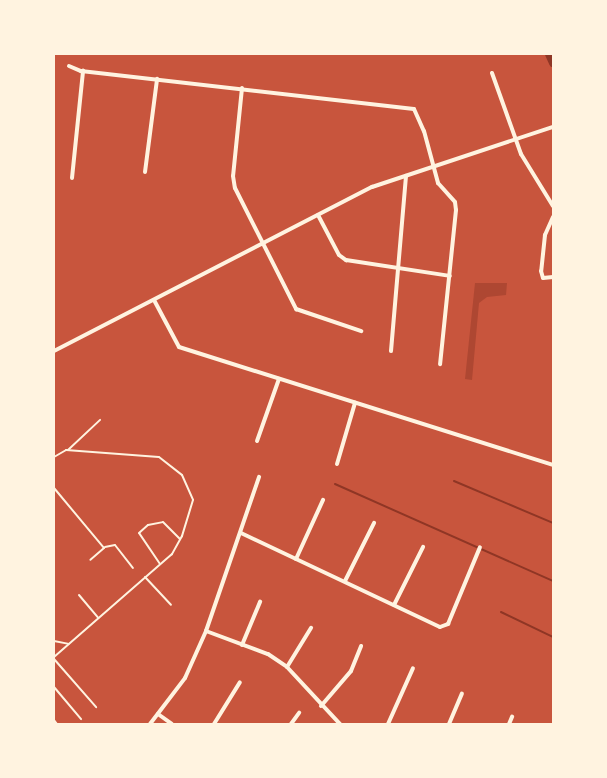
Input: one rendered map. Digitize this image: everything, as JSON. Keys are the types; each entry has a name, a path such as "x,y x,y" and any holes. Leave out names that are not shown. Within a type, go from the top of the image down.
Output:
{"street":[{"path":"69,66 83,71 410,107 419,117 440,188 456,206 440,364"},
{"path":"72,178 83,71"},
{"path":"492,73 514,141 553,206"},
{"path":"146,172 157,79"},
{"path":"242,88 233,182 263,244 296,309 361,331"},
{"path":"54,351 372,187 552,127"},
{"path":"391,350 406,176"},
{"path":"318,215 341,258 354,263 450,276"},
{"path":"553,217 546,235 541,271 543,278 553,277"},
{"path":"154,300 180,347 553,465"},
{"path":"258,441 280,379"},
{"path":"337,464 355,403"},
{"path":"150,724 185,678 206,631 259,477"},
{"path":"296,559 323,500"},
{"path":"345,581 374,522"},
{"path":"241,533 394,606 444,627 480,547"},
{"path":"394,606 423,548"},
{"path":"242,645 260,602"},
{"path":"287,667 311,628"},
{"path":"206,631 268,654 287,667 321,706 340,724"},
{"path":"321,706 351,671 361,646"},
{"path":"388,724 414,668"},
{"path":"214,724 240,682"},
{"path":"449,724 462,694"},
{"path":"158,714 172,724"},
{"path":"291,724 299,714"},
{"path":"509,724 512,716"}],"lane":[{"path":"68,450 100,420"},
{"path":"54,457 61,450 154,456 171,464 185,481 193,500 180,540 172,554 54,658 96,708"},
{"path":"54,488 104,548"},
{"path":"160,564 139,533 148,525 163,522 180,540"},
{"path":"90,560 104,548 115,545 133,568"},
{"path":"145,577 172,605"},
{"path":"79,596 98,618"},
{"path":"54,641 68,644"},
{"path":"54,687 81,719"},
{"path":"54,720 57,724"}],"shaded area":[{"path":"475,283 507,283 506,295 487,297 479,303 472,380 465,379"}],"waterway":[{"path":"549,54 553,63"},
{"path":"454,481 553,523"},
{"path":"335,484 553,581"},
{"path":"501,612 553,637"}]}
